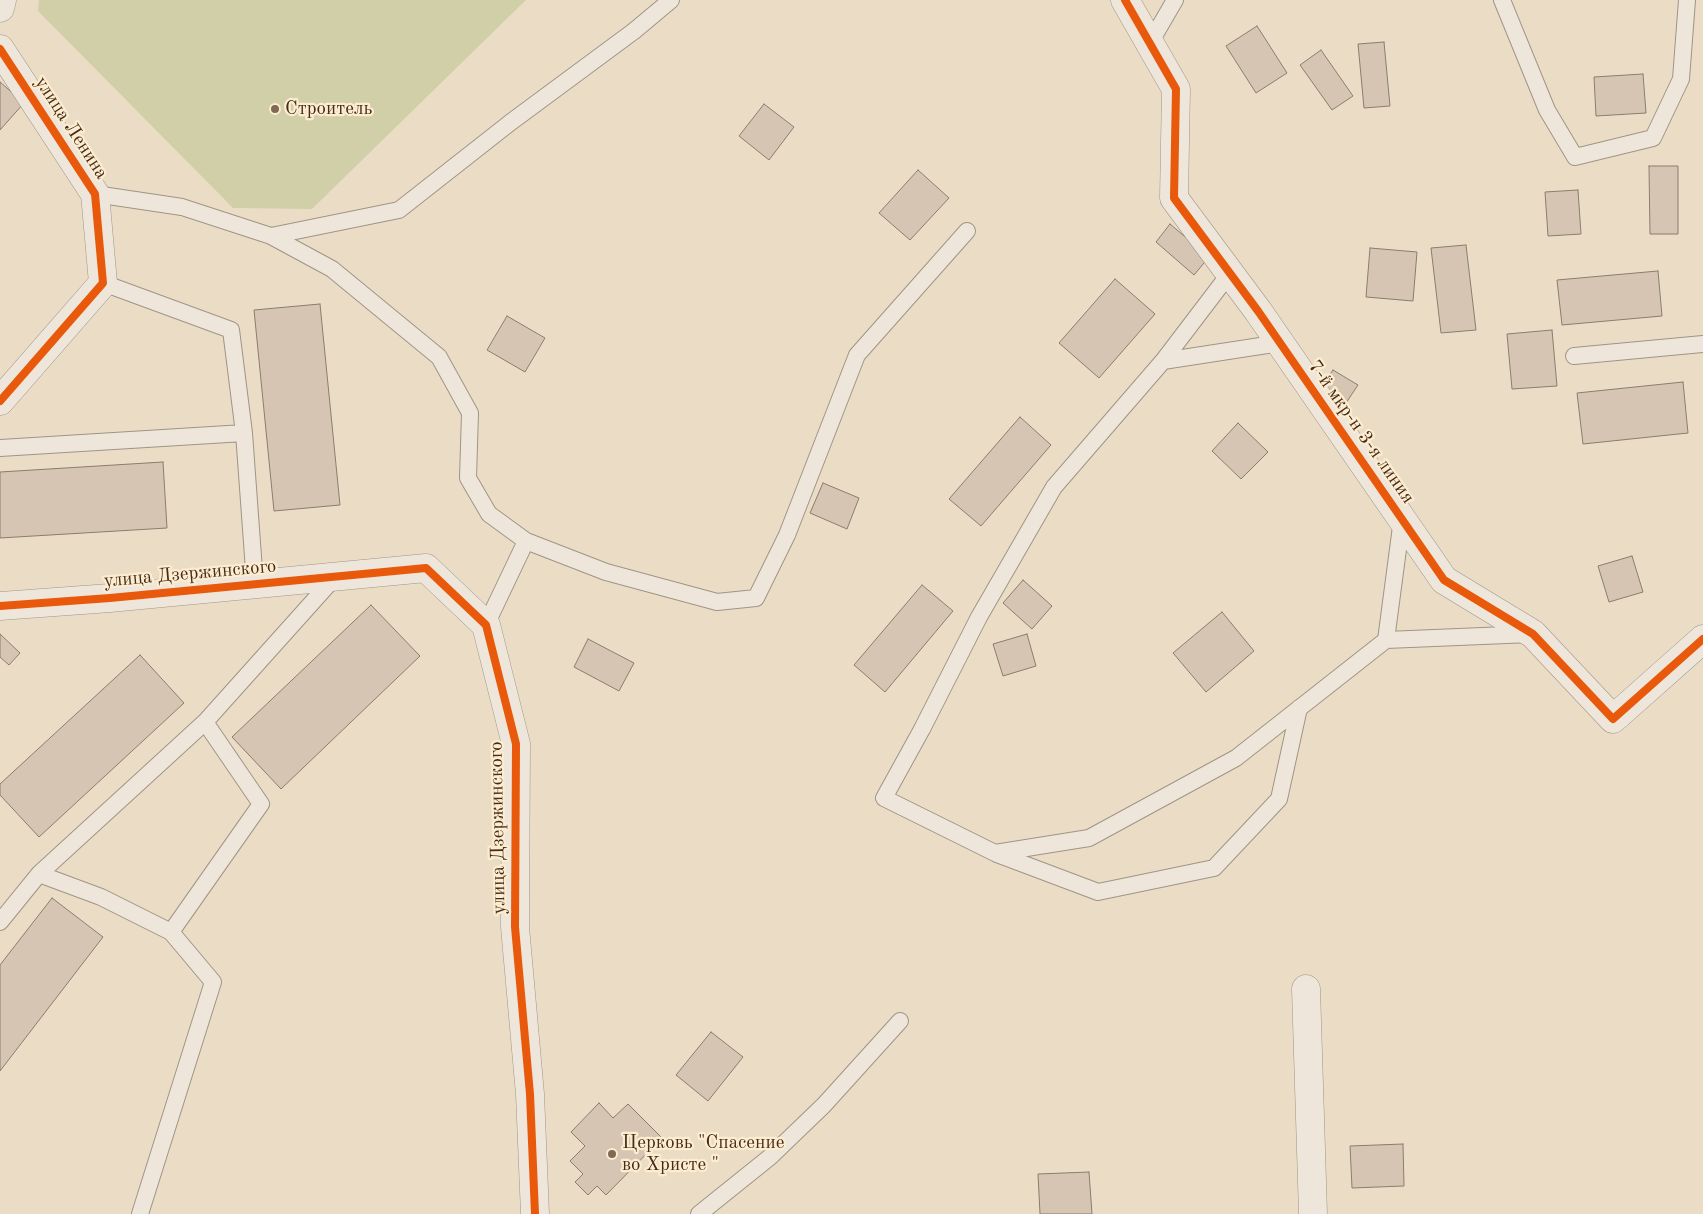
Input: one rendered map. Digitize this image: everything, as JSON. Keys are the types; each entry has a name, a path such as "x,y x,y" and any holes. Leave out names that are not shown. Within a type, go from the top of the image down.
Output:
{"street":[{"path":"0,8 2,0"},
{"name":"7-й мкр-н 3-я линия","path":"1126,0 1176,89 1174,198 1280,343 1444,580 1534,634 1613,719 1703,639"},
{"name":"улица Ленина","path":"0,49 95,194 103,283"},
{"path":"0,401 103,283"},
{"name":"улица Дзержинского","path":"0,606 110,598 426,568 486,625 516,744 515,927 530,1094 534,1214"},
{"path":"1306,989 1313,1214"}],"lane":[{"path":"270,236 399,210 511,122 634,31 671,0"},
{"path":"1150,43 1175,0"},
{"path":"1502,0 1547,110 1575,157 1653,138 1680,79 1687,0"},
{"path":"95,194 182,207 270,236 332,269 439,357 470,412 468,478 489,514 526,541 606,572 717,602 756,598 787,535 857,356 967,231"},
{"path":"1230,273 1163,361 1054,487 979,617 922,729 884,798 995,853 1098,892 1214,868 1279,799 1299,708"},
{"path":"103,283 231,330 244,433 255,584"},
{"path":"1163,361 1280,343"},
{"path":"1574,356 1703,344"},
{"path":"0,448 244,433"},
{"path":"1386,640 1402,519"},
{"path":"486,625 526,541"},
{"path":"0,922 39,874 204,722 335,577"},
{"path":"995,853 1089,838 1236,758 1386,640 1534,634"},
{"path":"171,932 261,804 204,722"},
{"path":"39,874 102,897 171,932 213,982 140,1214"},
{"path":"699,1214 770,1157 824,1105 900,1021"}],"shaded area":[{"name":"Строитель","path":"39,0 526,0 312,209 233,208 38,11"}],"building":[{"path":"1257,26 1287,73 1256,93 1226,46"},
{"path":"1384,42 1390,106 1364,108 1358,44"},
{"path":"1321,50 1353,96 1332,110 1300,65"},
{"path":"1643,74 1646,113 1596,116 1594,77"},
{"path":"0,82 24,103 0,130"},
{"path":"764,104 794,127 769,160 739,136"},
{"path":"1649,166 1678,166 1678,234 1650,234"},
{"path":"918,170 949,198 910,240 879,213"},
{"path":"1578,190 1581,234 1548,236 1545,192"},
{"path":"1170,224 1209,257 1194,275 1156,242"},
{"path":"1466,245 1476,330 1441,333 1431,248"},
{"path":"1370,248 1417,252 1413,301 1366,297"},
{"path":"1658,271 1662,316 1562,325 1557,280"},
{"path":"1115,279 1155,314 1099,378 1059,343"},
{"path":"320,304 340,505 274,511 254,310"},
{"path":"507,316 545,338 525,372 487,350"},
{"path":"1552,330 1557,386 1512,389 1507,334"},
{"path":"1333,370 1358,385 1346,403 1321,388"},
{"path":"1683,382 1688,433 1583,444 1577,393"},
{"path":"1020,417 1051,445 981,526 949,499"},
{"path":"1238,423 1268,452 1241,479 1212,451"},
{"path":"163,462 167,528 0,538 0,472"},
{"path":"823,483 859,498 847,529 810,513"},
{"path":"1632,556 1643,592 1609,602 1598,566"},
{"path":"1023,580 1052,606 1032,629 1003,603"},
{"path":"922,585 953,611 885,692 854,665"},
{"path":"371,605 420,656 281,789 232,737"},
{"path":"1222,612 1254,651 1206,692 1173,653"},
{"path":"0,634 20,653 9,665 0,657"},
{"path":"1027,634 1036,666 1003,676 993,644"},
{"path":"588,639 634,663 619,691 574,667"},
{"path":"140,655 184,703 39,837 0,795 0,784"},
{"path":"52,898 103,937 0,1071 0,965"},
{"path":"711,1032 743,1057 708,1101 676,1075"},
{"name":"Церковь \"Спасение во Христе \"","path":"599,1103 613,1118 628,1104 662,1138 606,1195 597,1186 588,1195 575,1182 583,1174 570,1161 585,1146 571,1132"},
{"path":"1403,1144 1404,1186 1352,1188 1350,1146"},
{"path":"1089,1172 1092,1214 1040,1214 1038,1174"}],"cycle path":[{"path":"1125,0 1176,89 1174,198 1258,311 1444,580 1533,634 1613,719 1703,639"},
{"path":"0,49 95,194 103,283 0,401"},
{"path":"0,606 110,598 426,568 486,625 516,744 515,927 530,1094 535,1214"}],"place":[{"name":"Строитель","path":"275,109"},
{"name":"Церковь \"Спасение во Христе \"","path":"612,1154"}]}
